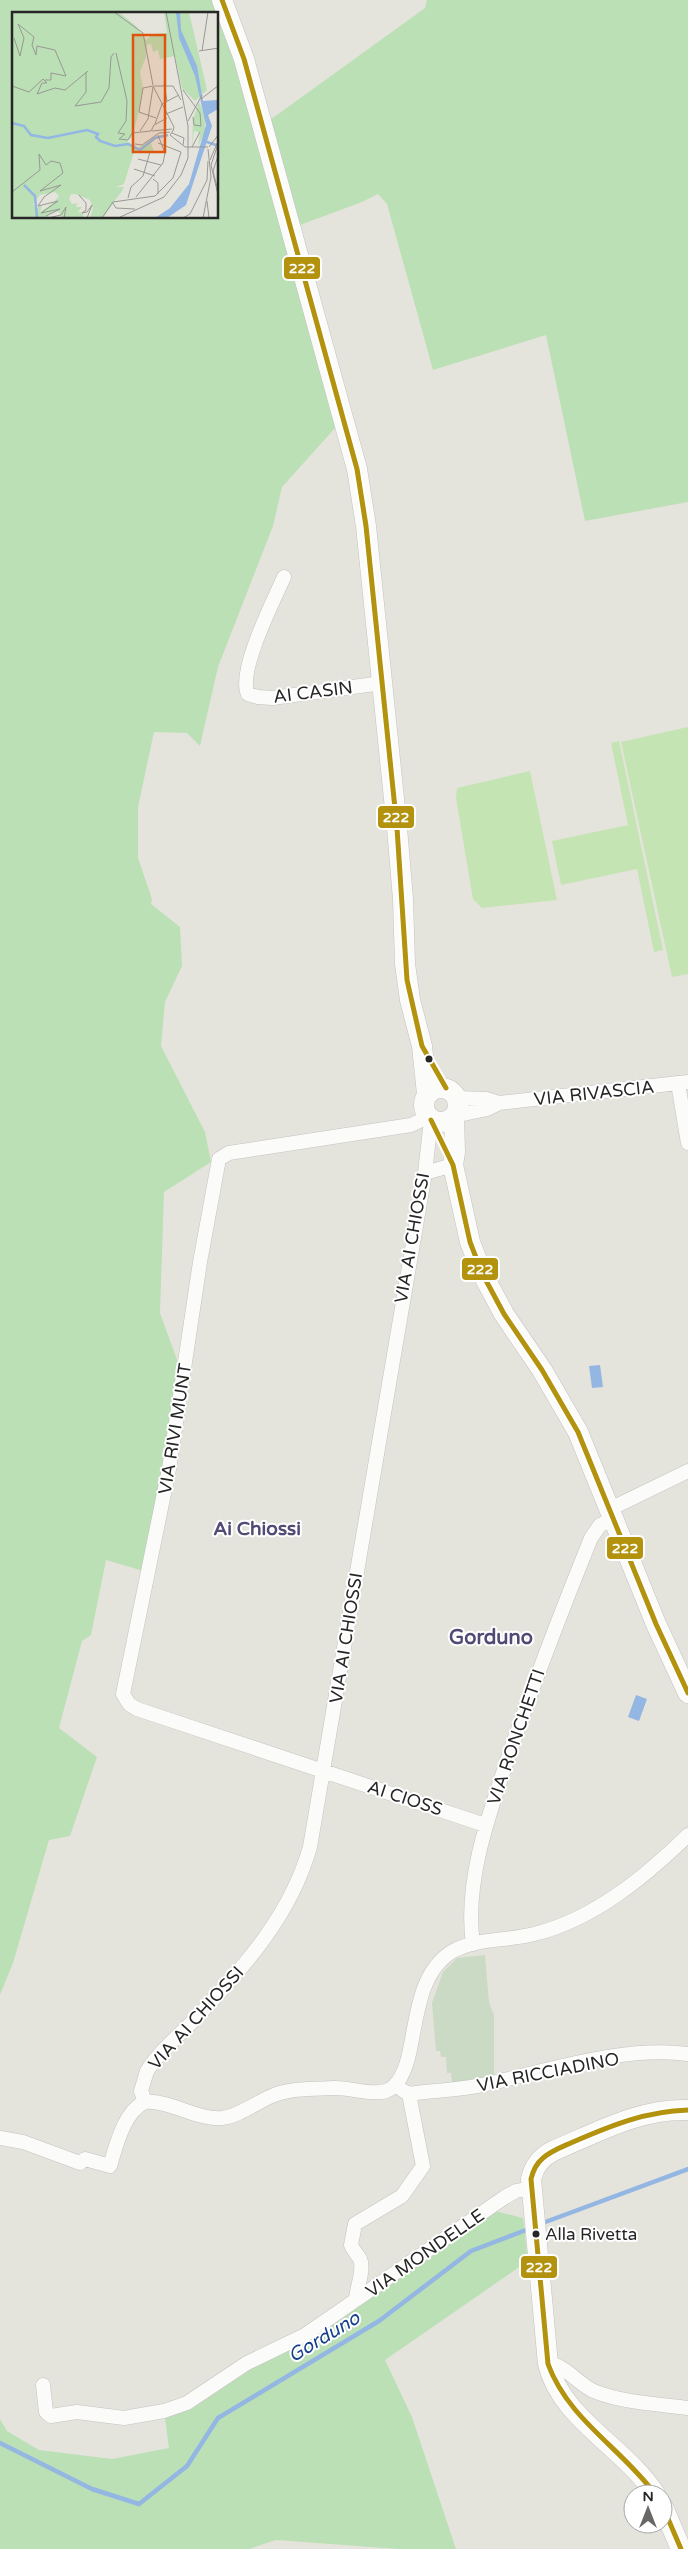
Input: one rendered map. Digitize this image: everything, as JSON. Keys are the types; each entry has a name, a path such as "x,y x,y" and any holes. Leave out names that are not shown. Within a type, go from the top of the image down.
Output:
{"main road":[{"path":"222,0 235,29 250,78 357,468 366,526 402,887 405,964 410,1000 422,1046 446,1099 455,1152 453,1165"},
{"path":"446,1099 423,1103 453,1165 470,1242 482,1273 504,1314 571,1417 656,1624 688,1693"},
{"path":"429,1118 446,1122 446,1099"},
{"path":"648,2484 638,2470 563,2399 553,2382 548,2364 536,2249 531,2191 533,2171 546,2154 638,2116 665,2111 688,2110"},
{"path":"673,2530 681,2549"}],"street":[{"name":"AI CASIN","path":"284,577 251,655 246,680 248,694 272,698 382,683"},
{"name":"VIA RIVASCIA","path":"446,1099 487,1109 499,1103 683,1082"},
{"path":"683,1082 688,1143"},
{"name":"VIA AI CHIOSSI","path":"144,2102 141,2091 143,2080 150,2067 256,1951 292,1893 310,1847 425,1173 429,1118"},
{"name":"VIA RIVI MUNT","path":"324,1771 137,1709 125,1698 122,1687 170,1469 200,1262 219,1159 229,1152 411,1125 429,1118"},
{"path":"425,1173 453,1165"},
{"name":"VIA RONCHETTI","path":"473,1944 470,1914 485,1825 535,1677 591,1538 600,1525 612,1514 688,1471"},
{"name":"AI CIOSS","path":"324,1771 485,1825"},
{"path":"0,2138 23,2142 80,2164 85,2159 110,2166 126,2123 135,2110 144,2102 223,2118 281,2092 334,2088 388,2090 394,2086 405,2065 421,1997 436,1968 452,1952 473,1944 532,1935 567,1922 600,1905 631,1884 688,1835"},
{"name":"VIA RICCIADINO","path":"409,2094 477,2086 584,2062 633,2055 688,2054"},
{"path":"356,2300 356,2287 362,2270 360,2259 351,2245 355,2224 402,2196 422,2168 421,2152 409,2094 394,2086"},
{"name":"VIA MONDELLE","path":"43,2385 46,2412 51,2416 77,2412 124,2418 164,2411 187,2403 247,2363 305,2335 505,2197 516,2191 531,2191"},
{"path":"548,2364 559,2365 572,2378 597,2393 688,2408"}],"green space":[{"path":"0,0 222,0 263,125 425,8 427,0 688,0 688,502 585,521 546,335 433,370 387,204 378,194 362,202 292,228 345,417 282,487 273,526 218,667 200,746 187,733 154,732 138,807 138,858 152,899 151,904 180,927 182,966 165,1002 161,1046 205,1132 211,1162 164,1192 160,1313 184,1379 147,1572 106,1560 91,1635 82,1641 59,1728 97,1757 70,1836 49,1840 13,1963 0,1995"},
{"path":"688,727 688,974 672,977 621,742"},
{"path":"619,741 663,950 654,952 637,869 561,885 552,841 628,825 611,743"},
{"path":"530,771 557,900 482,908 473,899 456,798 457,788"},
{"path":"485,1955 489,2003 494,2015 494,2078 452,2082 451,2073 447,2073 446,2057 441,2057 440,2051 436,2051 432,2003 443,1972 457,1958"},
{"path":"495,2211 523,2218 528,2261 385,2360 412,2417 456,2549 398,2549 276,2540 249,2549 0,2549 0,2419 7,2431 39,2450 112,2459 169,2448 164,2411 424,2262"}],"water":[{"path":"600,1365 603,1387 592,1388 589,1366"},
{"path":"636,1695 647,1699 639,1721 628,1717"}],"waterway":[{"name":"Gorduno","path":"540,2224 688,2169"},
{"name":"Gorduno","path":"0,2443 92,2489 139,2504 187,2466 218,2418 379,2321 471,2251 531,2228"}],"transit line":[{"name":"222","path":"222,0 244,59 357,469 366,526 397,828 407,980 422,1046 446,1088"},
{"name":"222","path":"431,1120 453,1165 470,1242 482,1273 504,1314 542,1370 578,1432 656,1624 688,1693"},
{"name":"222","path":"647,2484 568,2401 548,2364 531,2179 540,2161 560,2147 629,2120 658,2113 688,2110"},
{"name":"222","path":"673,2530 681,2549"}],"place":[{"name":"Alla Rivetta","path":"536,2234"}],"district":[{"name":"Ai Chiossi","path":"257,1529"},
{"name":"Gorduno","path":"491,1638"}]}
